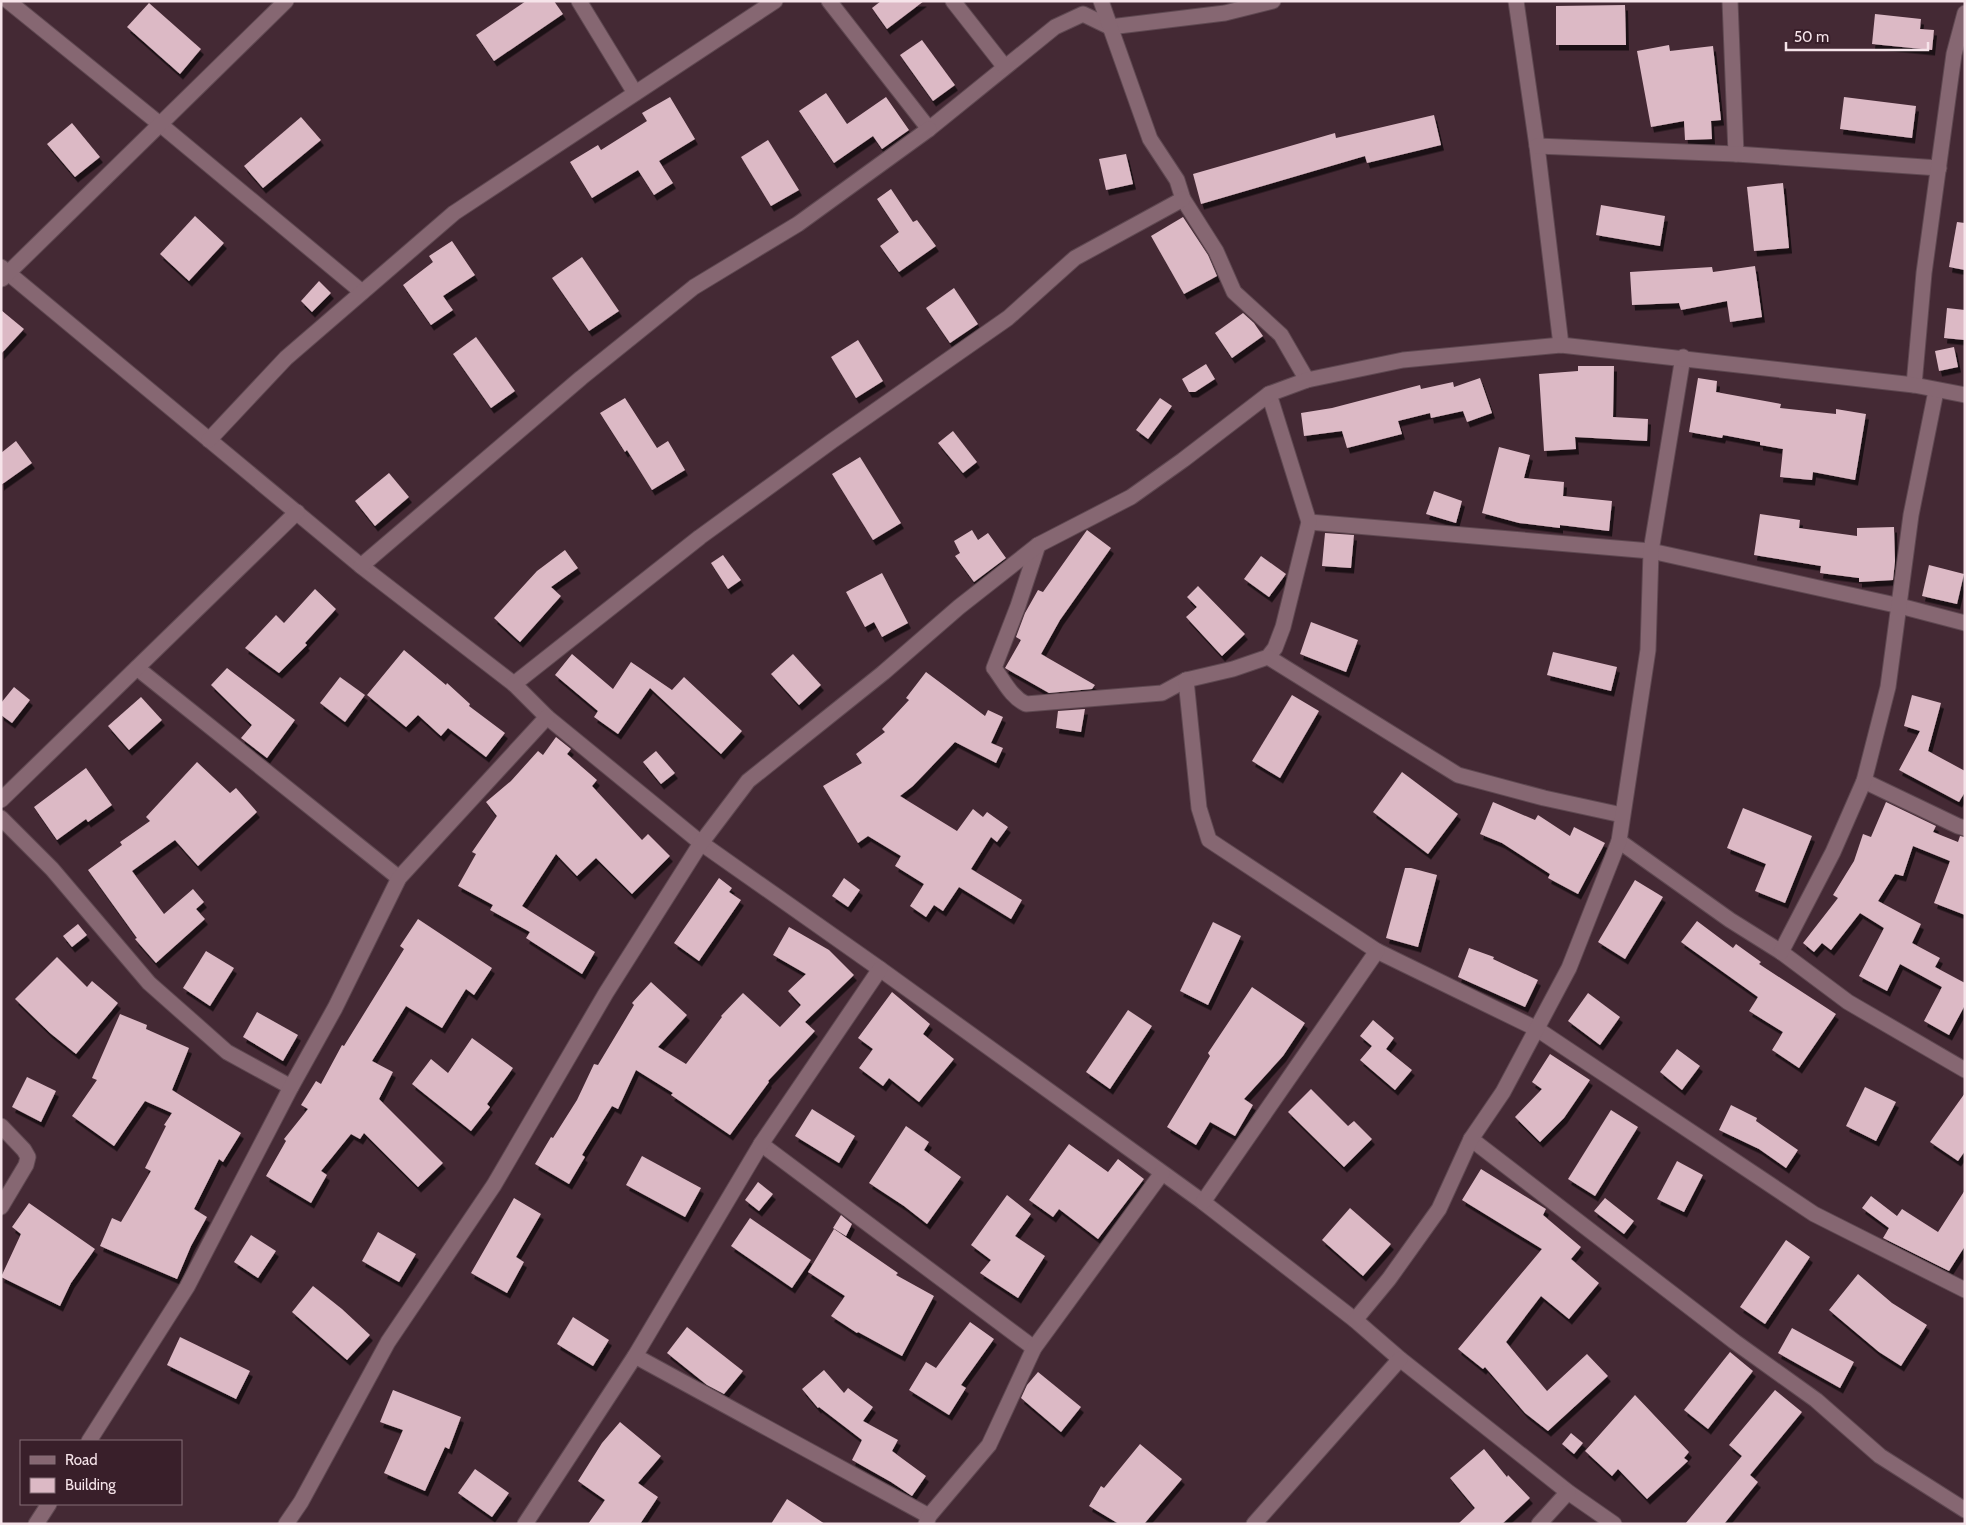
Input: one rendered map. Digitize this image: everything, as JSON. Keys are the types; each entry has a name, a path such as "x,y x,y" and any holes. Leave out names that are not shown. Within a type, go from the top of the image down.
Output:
{"street":[{"path":"8,1 362,292"},
{"path":"286,1 161,125 4,273 361,566 514,684 547,717 701,843 880,969 1203,1202 1355,1320 1400,1359 1568,1492 1614,1524"},
{"path":"579,1 635,94"},
{"path":"209,440 286,358 454,213 775,1"},
{"path":"829,1 929,129"},
{"path":"953,1 1004,66"},
{"path":"1100,1 1150,139 1177,180 1183,199 1216,251 1234,292 1281,334 1307,380"},
{"path":"361,566 581,378 694,287 798,224 929,129 1004,66 1055,27 1083,14 1110,27 1225,13 1272,1"},
{"path":"1516,1 1537,146 1561,345"},
{"path":"1730,1 1736,154"},
{"path":"1914,385 1924,273 1954,54 1965,13"},
{"path":"1537,146 1736,154 1939,168"},
{"path":"514,684 700,537 840,435 1008,318 1075,258 1183,199"},
{"path":"286,1524 301,1502 388,1342 494,1185 606,993 701,843 748,781 883,673 959,607 1038,545 1131,497 1269,394 1307,380 1403,360 1561,345 1683,357 1914,385 1936,391 1965,395"},
{"path":"1355,1320 1389,1279 1438,1209 1471,1139 1503,1092 1569,968 1619,841 1648,650 1651,551 1683,357"},
{"path":"1781,952 1833,852 1864,781 1888,687 1911,515 1936,391"},
{"path":"1038,545 1018,606 994,668 1013,694 1026,704 1162,693 1186,680 1233,669 1268,657 1275,648 1283,627 1309,522 1269,394"},
{"path":"1,800 297,512"},
{"path":"1309,522 1651,551 1900,606 1965,623"},
{"path":"1268,657 1458,775 1544,798 1622,815"},
{"path":"137,668 399,878"},
{"path":"1186,680 1199,808 1210,840 1377,951 1536,1029 1814,1214 1965,1290"},
{"path":"89,1440 187,1286 290,1087 336,1008 399,878 547,717"},
{"path":"1864,781 1965,828"},
{"path":"1,818 52,869 149,983 227,1052 290,1087"},
{"path":"1619,841 1730,920 1781,952 1848,1002 1965,1070"},
{"path":"1203,1202 1377,951"},
{"path":"531,1521 635,1356 761,1144 880,969"},
{"path":"1,1126 24,1150 28,1157 26,1165 1,1207"},
{"path":"1471,1139 1735,1342 1816,1400 1880,1456 1965,1510"},
{"path":"761,1144 1034,1348"},
{"path":"635,1356 928,1520 989,1445 1034,1348 1162,1173"},
{"path":"1254,1524 1400,1359"},
{"path":"1539,1524 1568,1492"},
{"path":"36,1524 48,1505"}],"building":[{"path":"526,1 554,1 563,14 494,61 476,35"},
{"path":"881,1 924,1 887,29 872,8"},
{"path":"149,3 201,49 180,74 127,27"},
{"path":"1625,5 1626,45 1556,45 1556,6"},
{"path":"1875,14 1921,19 1920,29 1934,30 1932,50 1872,44"},
{"path":"922,40 955,85 933,101 900,55"},
{"path":"1669,45 1670,51 1713,46 1721,120 1711,121 1712,139 1685,140 1684,121 1651,127 1637,51"},
{"path":"826,93 847,124 886,97 909,130 882,149 873,136 834,163 799,111"},
{"path":"670,97 695,139 659,161 673,183 654,195 638,170 592,198 570,162 598,145 601,150 647,121 642,113"},
{"path":"1844,97 1916,106 1912,138 1840,129"},
{"path":"1434,115 1441,145 1367,163 1365,156 1201,204 1193,174 1335,133 1336,138"},
{"path":"301,117 321,140 263,188 244,166"},
{"path":"72,123 100,157 75,177 47,144"},
{"path":"768,140 799,190 771,206 741,157"},
{"path":"1126,154 1133,184 1106,190 1099,159"},
{"path":"1783,183 1789,248 1754,251 1747,187"},
{"path":"891,189 913,222 917,220 936,246 899,272 880,246 899,232 877,199"},
{"path":"1601,205 1665,216 1660,246 1596,235"},
{"path":"195,216 224,243 189,281 160,254"},
{"path":"1183,217 1208,255 1217,276 1184,294 1151,236"},
{"path":"1957,222 1965,223 1965,270 1949,267"},
{"path":"452,241 475,275 443,296 453,310 431,325 403,285 433,262 429,256"},
{"path":"582,257 619,311 589,331 552,278"},
{"path":"1755,266 1762,317 1730,322 1727,301 1681,310 1679,303 1632,305 1630,272 1712,267 1713,272"},
{"path":"319,281 331,293 312,312 301,301"},
{"path":"954,288 978,324 950,343 926,308"},
{"path":"1947,308 1965,310 1965,340 1944,338"},
{"path":"1,310 24,329 1,354"},
{"path":"1243,313 1254,323 1263,336 1232,358 1215,333"},
{"path":"476,337 515,391 491,408 453,354"},
{"path":"858,340 883,381 856,398 831,357"},
{"path":"1954,347 1958,367 1939,371 1935,351"},
{"path":"1206,364 1215,379 1195,392 1189,392 1182,379"},
{"path":"1578,366 1614,366 1613,417 1648,419 1647,441 1575,437 1576,449 1544,451 1539,374 1578,371"},
{"path":"1480,378 1492,413 1467,422 1463,411 1431,418 1430,413 1398,421 1402,434 1347,448 1342,431 1304,436 1301,413 1332,408 1420,385 1421,389 1453,382 1454,387"},
{"path":"1698,378 1717,381 1716,392 1781,404 1780,408 1836,414 1836,409 1866,414 1855,480 1813,472 1812,480 1780,477 1783,449 1760,445 1760,442 1723,435 1722,438 1689,432"},
{"path":"625,398 657,448 668,441 685,470 652,490 627,450 625,452 600,413"},
{"path":"1160,398 1172,406 1148,439 1136,430"},
{"path":"953,431 977,462 963,473 938,443"},
{"path":"16,441 32,463 1,485 1,453"},
{"path":"1499,447 1530,455 1524,478 1564,482 1563,496 1612,501 1609,531 1560,525 1560,528 1519,523 1482,513"},
{"path":"860,457 901,523 873,540 832,474"},
{"path":"389,473 409,497 375,526 355,501"},
{"path":"1434,491 1462,501 1456,523 1426,514"},
{"path":"1760,514 1800,520 1799,528 1857,536 1857,528 1894,527 1895,561 1893,580 1859,582 1859,578 1820,573 1821,566 1754,555"},
{"path":"972,530 978,540 988,533 1006,558 974,582 955,556 960,553 954,541"},
{"path":"1087,530 1111,548 1060,620 1041,654 1095,685 1092,689 1049,693 1005,668 1021,640 1016,637 1025,613 1038,590 1043,592"},
{"path":"1325,533 1354,535 1351,568 1322,566"},
{"path":"565,550 578,568 551,587 561,596 520,642 494,618 537,571"},
{"path":"723,555 741,580 728,589 711,563"},
{"path":"1261,556 1286,574 1269,597 1244,579"},
{"path":"1929,565 1964,574 1957,604 1922,596"},
{"path":"882,573 908,623 882,637 874,622 865,627 846,592"},
{"path":"1198,586 1245,634 1222,656 1186,617 1197,607 1187,597"},
{"path":"315,589 336,609 305,643 307,645 279,673 245,648 276,615 284,623"},
{"path":"1311,622 1358,640 1346,672 1300,654"},
{"path":"404,650 446,685 447,683 470,704 469,706 505,733 486,757 448,728 441,736 418,715 406,727 367,695"},
{"path":"1553,652 1617,667 1611,691 1547,675"},
{"path":"572,654 613,689 631,662 672,690 684,677 742,731 721,754 650,688 618,734 594,717 598,711 555,675"},
{"path":"793,654 821,685 799,705 771,674"},
{"path":"227,668 295,720 267,758 241,738 252,725 211,685"},
{"path":"926,672 985,716 988,710 1003,717 991,743 1003,748 996,763 955,742 913,786 900,796 957,831 973,809 983,817 987,812 1008,827 997,842 991,837 971,869 1022,900 1011,919 959,887 943,911 934,905 926,917 910,906 924,884 895,866 901,856 868,836 858,843 823,786 862,763 856,754 885,732 882,729 909,700 906,698"},
{"path":"340,677 365,695 345,722 320,703"},
{"path":"14,687 30,700 12,723 1,715 1,703"},
{"path":"1292,695 1319,711 1280,778 1252,761"},
{"path":"1912,695 1941,703 1928,751 1965,771 1965,792 1959,802 1899,770 1920,731 1904,726"},
{"path":"141,697 162,720 129,750 108,726"},
{"path":"1085,709 1081,732 1056,728 1058,711"},
{"path":"556,737 571,749 567,754 597,780 592,786 642,840 648,834 670,856 632,894 596,858 577,876 556,854 522,906 595,952 582,974 526,938 530,932 490,910 493,905 458,886 476,854 472,852 497,816 486,802 511,781 538,751 543,755"},
{"path":"656,751 675,773 661,784 643,762"},
{"path":"197,762 230,793 236,788 257,812 198,866 175,840 132,871 164,914 193,889 204,902 196,909 205,919 156,963 135,939 137,938 88,870 122,845 120,842 150,821 146,817"},
{"path":"86,768 112,805 88,822 86,819 57,840 34,807"},
{"path":"1402,772 1458,814 1428,854 1373,812"},
{"path":"1493,802 1535,820 1538,815 1570,836 1574,827 1605,843 1578,894 1548,878 1550,874 1502,843 1480,834"},
{"path":"1886,802 1936,826 1933,832 1958,842 1960,836 1965,837 1965,915 1934,903 1950,861 1913,846 1903,876 1895,874 1878,901 1921,924 1912,943 1940,958 1935,967 1965,983 1965,1005 1949,1035 1924,1021 1942,987 1900,964 1887,991 1859,976 1884,928 1860,913 1831,950 1822,943 1814,952 1803,943 1838,898 1833,895 1854,861 1863,834 1871,837"},
{"path":"1743,808 1812,836 1785,903 1755,891 1766,864 1727,848"},
{"path":"1405,868 1437,875 1418,947 1386,938"},
{"path":"719,878 732,888 729,892 741,900 699,961 674,943"},
{"path":"844,878 860,890 848,907 832,896"},
{"path":"1635,880 1663,897 1625,959 1598,942"},
{"path":"418,919 492,968 474,995 466,989 442,1028 406,1006 372,1061 393,1072 379,1099 443,1163 418,1187 364,1133 360,1139 351,1134 321,1171 327,1175 311,1203 266,1176 286,1141 284,1139 308,1109 301,1105 316,1081 321,1084 342,1045 344,1046 404,949 400,946"},
{"path":"1697,921 1733,948 1736,944 1761,962 1759,964 1836,1014 1799,1068 1772,1050 1783,1032 1749,1011 1758,997 1681,942"},
{"path":"1213,922 1241,936 1208,1005 1180,991"},
{"path":"78,924 87,935 72,947 63,936"},
{"path":"789,927 829,950 854,975 805,1022 815,1031 768,1081 730,1135 671,1095 673,1093 636,1070 618,1109 612,1106 582,1155 585,1157 569,1184 535,1164 577,1100 594,1064 598,1065 634,1005 632,1003 651,982 687,1015 658,1047 686,1064 721,1016 743,993 780,1027 801,1005 788,991 806,974 773,955"},
{"path":"1469,948 1494,957 1493,959 1538,980 1525,1007 1458,977"},
{"path":"206,951 234,968 210,1006 183,988"},
{"path":"57,957 87,987 92,981 118,1003 76,1054 50,1033 15,999"},
{"path":"1252,987 1305,1023 1283,1056 1244,1099 1253,1105 1235,1136 1210,1122 1196,1145 1167,1127 1210,1056 1208,1053"},
{"path":"892,992 930,1024 923,1034 954,1059 919,1102 889,1078 883,1086 859,1068 873,1049 858,1038"},
{"path":"1588,993 1620,1017 1600,1045 1568,1021"},
{"path":"1128,1010 1152,1026 1110,1089 1086,1072"},
{"path":"257,1012 298,1035 283,1061 243,1037"},
{"path":"120,1014 147,1025 146,1029 189,1048 172,1090 241,1133 223,1162 219,1159 194,1209 207,1217 191,1246 177,1279 100,1246 112,1218 121,1222 151,1171 145,1168 166,1126 164,1125 172,1113 145,1101 114,1146 72,1116 97,1080 92,1078"},
{"path":"1373,1020 1394,1038 1386,1049 1412,1070 1395,1090 1360,1060 1372,1046 1360,1036"},
{"path":"472,1038 513,1068 487,1104 490,1107 471,1131 412,1084 431,1059 448,1073"},
{"path":"1677,1049 1700,1066 1682,1090 1660,1072"},
{"path":"1550,1054 1590,1080 1564,1118 1540,1142 1515,1117 1542,1089 1532,1082"},
{"path":"27,1077 56,1091 41,1122 12,1107"},
{"path":"1865,1087 1896,1102 1876,1141 1846,1126"},
{"path":"1311,1089 1348,1126 1354,1121 1372,1139 1344,1167 1288,1112"},
{"path":"1965,1093 1965,1151 1958,1161 1930,1142"},
{"path":"1731,1105 1757,1118 1756,1121 1798,1150 1786,1168 1759,1149 1719,1130"},
{"path":"812,1109 855,1136 839,1163 795,1136"},
{"path":"1611,1110 1638,1127 1595,1196 1568,1179"},
{"path":"906,1126 929,1142 924,1150 961,1177 927,1224 869,1183"},
{"path":"1069,1144 1108,1172 1118,1159 1144,1179 1098,1239 1059,1209 1053,1217 1029,1200"},
{"path":"642,1156 701,1188 685,1217 626,1185"},
{"path":"1677,1161 1703,1175 1684,1212 1657,1199"},
{"path":"1481,1169 1546,1209 1543,1215 1581,1247 1571,1259 1599,1283 1569,1319 1541,1296 1506,1342 1547,1391 1587,1354 1608,1376 1548,1431 1525,1413 1485,1367 1483,1369 1458,1349 1542,1249 1462,1200"},
{"path":"758,1182 773,1194 759,1211 745,1200"},
{"path":"1965,1190 1965,1246 1949,1271 1883,1238 1889,1228 1862,1208 1871,1196 1897,1216 1902,1209 1938,1232"},
{"path":"1007,1195 1031,1214 1015,1236 1045,1256 1018,1298 980,1273 991,1260 971,1245"},
{"path":"514,1198 541,1214 516,1257 524,1262 507,1293 471,1273"},
{"path":"1605,1198 1634,1221 1624,1234 1594,1211"},
{"path":"29,1203 95,1249 71,1283 60,1306 1,1277 21,1234 12,1227"},
{"path":"1350,1208 1391,1244 1363,1276 1322,1240"},
{"path":"841,1215 852,1224 846,1236 833,1228"},
{"path":"750,1218 811,1260 792,1288 731,1246"},
{"path":"834,1229 898,1273 896,1275 934,1296 902,1356 857,1333 831,1316 845,1296 808,1272"},
{"path":"378,1232 416,1254 399,1282 362,1261"},
{"path":"251,1235 276,1251 258,1278 234,1262"},
{"path":"1786,1240 1810,1257 1765,1324 1740,1307"},
{"path":"1858,1274 1892,1303 1927,1325 1901,1366 1879,1352 1829,1310"},
{"path":"313,1286 370,1335 347,1360 292,1312"},
{"path":"573,1317 609,1340 593,1366 557,1344"},
{"path":"970,1322 994,1339 961,1385 966,1388 949,1415 909,1390 926,1362 936,1368"},
{"path":"687,1327 743,1371 724,1394 707,1385 667,1353"},
{"path":"1792,1328 1854,1362 1840,1388 1778,1353"},
{"path":"180,1337 250,1371 236,1399 167,1365"},
{"path":"1730,1352 1753,1371 1708,1429 1684,1410"},
{"path":"824,1370 844,1393 848,1388 873,1407 863,1421 898,1440 892,1451 926,1476 912,1496 852,1460 862,1440 818,1408 802,1389"},
{"path":"1038,1372 1081,1407 1061,1432 1021,1398 1027,1385"},
{"path":"393,1390 461,1417 449,1449 445,1447 425,1491 384,1473 403,1430 380,1422"},
{"path":"1775,1390 1802,1412 1750,1475 1758,1482 1724,1524 1685,1524 1742,1456 1729,1445"},
{"path":"1635,1395 1689,1452 1684,1458 1688,1461 1647,1499 1618,1469 1612,1476 1585,1451"},
{"path":"620,1422 661,1456 638,1483 658,1497 640,1524 588,1524 605,1500 578,1481 602,1443"},
{"path":"1571,1433 1583,1443 1574,1454 1562,1444"},
{"path":"1140,1444 1182,1479 1144,1524 1119,1524 1089,1506 1101,1486 1104,1488"},
{"path":"1484,1449 1507,1477 1508,1475 1530,1498 1502,1524 1458,1524 1475,1508 1450,1478"},
{"path":"475,1469 509,1493 492,1517 458,1493"},
{"path":"787,1499 825,1524 771,1524"}]}
